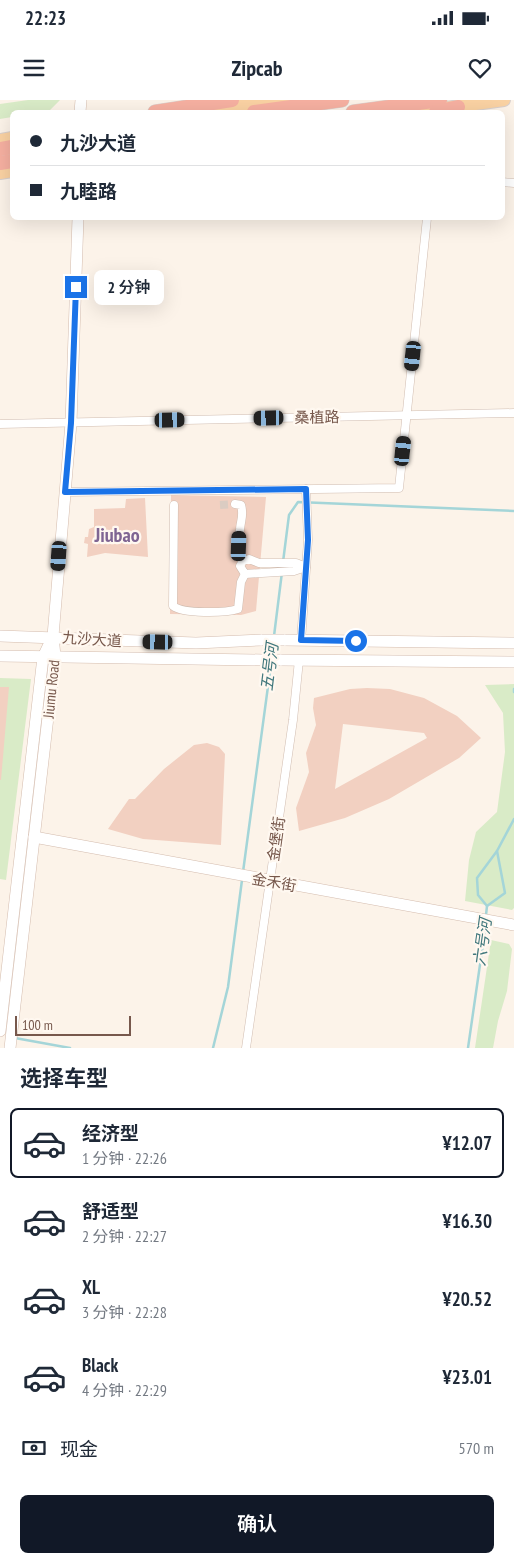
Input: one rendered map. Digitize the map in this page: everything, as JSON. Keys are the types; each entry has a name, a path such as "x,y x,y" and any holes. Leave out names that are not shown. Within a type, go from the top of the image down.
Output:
{"highway":[{"path":"168,110 232,100"},
{"path":"269,110 342,100"},
{"path":"368,110 440,100"},
{"path":"445,110 458,107"}],"main road":[{"path":"210,110 283,100"},
{"path":"433,110 504,100"}],"street":[{"path":"53,636 71,423 78,220"},
{"path":"65,492 399,488 427,220"},
{"name":"桑植路","path":"0,424 514,413"},
{"path":"301,640 308,517 306,489"},
{"path":"235,504 241,505 244,515 240,527 239,546 243,561 240,566 245,574"},
{"path":"174,505 173,606 177,609 201,611 238,609 241,582 245,574"},
{"path":"243,561 249,560 277,567"},
{"path":"245,574 277,567 306,567"},
{"name":"九沙大道","path":"0,636 53,636 82,640 187,642 301,640 512,643"},
{"name":"Jiumu Road","path":"0,1027 53,636"},
{"name":"九沙大道","path":"0,656 509,662"},
{"name":"Jiumu Road","path":"10,1048 34,837 49,656"},
{"name":"金堡街","path":"246,1048 294,720 299,660"},
{"name":"金禾街","path":"34,837 270,882 514,925"}],"green space":[{"path":"28,100 60,100 50,110 10,110 10,117 0,119 0,104"},
{"path":"0,678 31,679 6,880 0,879"},
{"path":"514,684 514,908 512,910 465,901 469,860 476,832 497,812 505,752 503,713 485,685"},
{"path":"491,940 509,944 512,949 507,991 498,1021 493,1048 475,1048"}],"building":[{"path":"171,495 266,497 256,611 241,615 170,614"},
{"path":"145,498 148,557 105,553 87,557 88,544 84,543 85,537 88,537 89,529 94,527 94,509 125,508 126,499"},
{"path":"0,687 9,687 1,780 0,780"},
{"path":"350,689 390,689 424,698 457,716 481,738 459,758 389,799 345,818 299,831 296,808 309,772 306,753 316,725 313,708 314,698","holes":["343,724 424,733 427,738 335,789"]},
{"path":"207,743 219,747 225,754 221,845 143,839 108,829 129,799 135,799 164,769 194,745"}],"waterway":[{"name":"五号河","path":"283,562 289,515 298,502 514,511"},
{"name":"五号河","path":"274,636 282,572"},
{"name":"五号河","path":"272,656 273,644"},
{"name":"五号河","path":"243,872 271,664"},
{"name":"六号河","path":"486,915 487,906 478,895 477,878 497,851 514,819"},
{"path":"487,906 505,893 497,851"},
{"name":"五号河","path":"213,1048 228,987 242,880"},
{"name":"六号河","path":"468,1048 486,923"},
{"path":"15,1038 70,1048"}],"tunnel":[{"path":"220,505 235,504"}],"district":[{"name":"Jiubao","path":"117,535"}],"route":[{"path":"76,287 71,423 65,492 306,489 308,540 301,640 356,641"}]}
